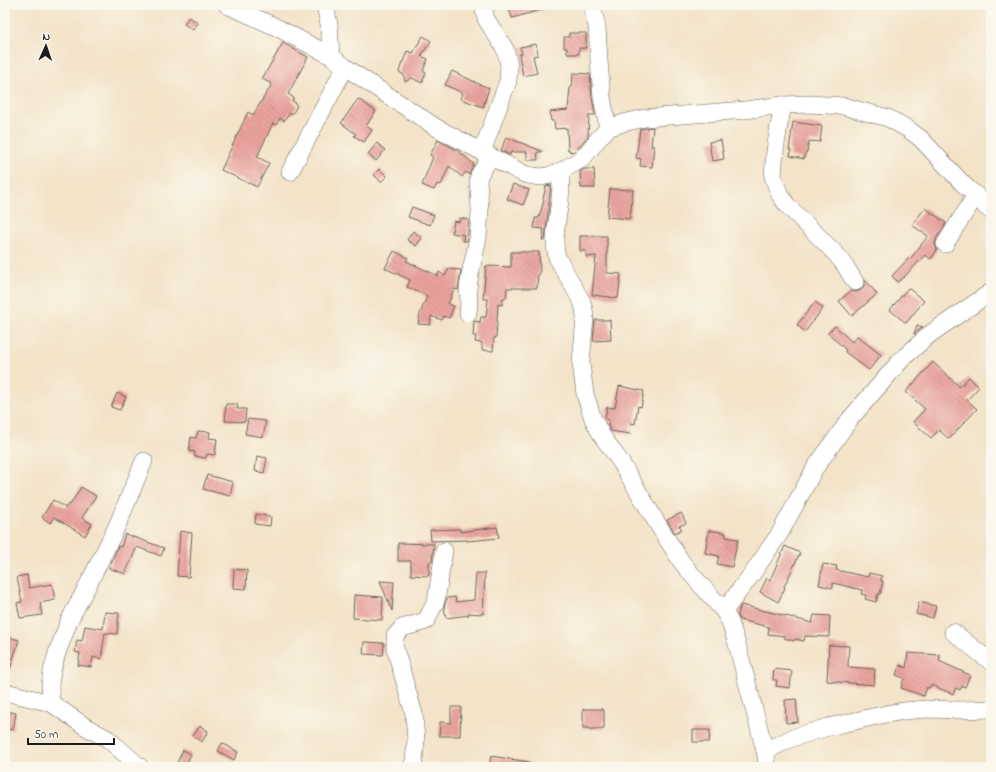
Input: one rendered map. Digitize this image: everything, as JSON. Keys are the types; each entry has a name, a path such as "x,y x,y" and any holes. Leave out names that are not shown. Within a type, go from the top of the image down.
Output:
{"street":[{"path":"227,5 256,12 274,26 331,56 345,67 437,128 524,174 541,176 561,172 582,159 608,128 645,118 745,110 783,105 843,106 888,118 908,129 921,139 986,208 991,211"},
{"path":"325,5 329,24 331,56"},
{"path":"468,313 468,288 478,238 480,212 478,181 508,81 509,64 505,49 486,19 484,10 485,5"},
{"path":"592,5 597,27 602,97 608,128"},
{"path":"290,172 345,67"},
{"path":"783,105 775,151 774,176 780,195 787,205 844,264 855,282"},
{"path":"561,172 555,250 557,257 582,302 584,309 585,317 580,363 585,394 593,419 602,436 620,461 681,561 724,611 730,622 767,759 792,738 828,727 904,711 926,709 991,710 991,698"},
{"path":"945,244 976,196"},
{"path":"724,611 780,533 815,468 850,419 902,359 913,349 930,334 991,292"},
{"path":"51,703 50,685 52,672 57,653 69,621 117,526 144,460"},
{"path":"412,767 416,740 414,714 395,648 395,636 402,628 426,621 436,601 444,551"},
{"path":"953,632 991,662"},
{"path":"5,692 51,703 108,739 140,767"}],"building":[{"path":"508,5 548,5 548,8 512,18"},
{"path":"189,17 198,23 193,30 184,24"},
{"path":"569,33 586,33 586,48 579,48 579,54 567,54 567,48 564,48 564,37 569,37"},
{"path":"423,36 431,41 421,56 428,59 423,71 426,73 422,83 412,78 405,82 404,75 399,72 402,62 407,51 413,53"},
{"path":"283,43 308,57 288,94 294,98 292,101 296,103 295,104 297,106 292,114 290,113 284,121 280,118 276,125 273,123 257,157 269,163 257,187 221,170 248,112 253,115 272,84 262,79"},
{"path":"536,44 538,55 533,56 537,73 523,76 519,54 522,54 520,47"},
{"path":"452,71 489,88 483,107 461,99 463,93 445,85"},
{"path":"573,73 590,74 595,115 589,115 588,136 575,151 570,152 570,150 568,150 567,128 555,129 554,121 551,121 550,112 568,110"},
{"path":"358,99 376,111 366,126 372,130 364,142 354,136 356,134 341,123"},
{"path":"793,122 822,126 820,142 809,141 804,159 790,156 791,150 789,150"},
{"path":"653,127 651,146 654,146 652,167 640,166 641,159 636,158 640,129"},
{"path":"506,137 542,151 537,152 538,160 527,160 527,152 511,152 510,155 501,151"},
{"path":"438,140 457,150 474,164 469,175 466,172 462,177 449,166 441,185 437,184 434,190 422,185 433,157 430,155"},
{"path":"721,140 724,159 712,161 709,142"},
{"path":"377,143 385,150 376,161 368,154"},
{"path":"379,169 387,176 381,182 374,175"},
{"path":"584,169 594,169 595,188 581,188 580,171"},
{"path":"513,184 529,190 523,205 507,199"},
{"path":"551,185 545,240 542,240 544,229 534,228 535,218 539,218 546,186"},
{"path":"610,189 633,190 630,219 607,217"},
{"path":"412,207 434,215 430,225 408,217"},
{"path":"925,208 946,223 936,239 935,244 937,250 931,259 925,255 898,282 892,276 910,257 911,258 928,236 912,225"},
{"path":"460,218 469,220 467,241 463,241 464,235 452,233 454,221 459,222"},
{"path":"413,231 422,238 416,246 407,240"},
{"path":"580,236 607,236 607,273 621,274 618,298 592,295 596,256 586,257 586,251 580,251"},
{"path":"394,251 408,258 406,261 438,276 439,272 445,276 449,269 461,270 458,290 454,289 448,304 454,306 449,318 444,316 442,320 431,316 430,325 418,324 427,296 407,287 410,280 385,268"},
{"path":"511,252 539,252 540,274 538,274 537,288 507,288 506,298 503,298 502,305 498,304 496,338 494,338 493,351 482,350 482,343 475,342 476,336 473,336 474,321 480,322 481,317 486,317 488,299 483,299 486,266 511,267"},
{"path":"864,279 877,294 852,316 839,301 851,291 856,292 861,290 864,286"},
{"path":"908,288 924,301 906,323 890,310"},
{"path":"815,302 823,308 805,332 797,325"},
{"path":"595,320 610,320 611,340 593,341"},
{"path":"917,325 923,327 914,334"},
{"path":"835,326 852,342 857,336 881,355 869,370 845,352 846,350 828,333"},
{"path":"933,362 960,387 969,377 979,387 967,400 977,409 949,439 939,430 931,438 913,422 925,409 906,392"},
{"path":"619,386 644,391 641,407 638,406 635,424 631,423 630,434 611,431 608,425 609,420 605,419 607,407 615,408"},
{"path":"117,393 126,397 120,410 111,407"},
{"path":"226,404 238,404 237,409 246,409 245,422 225,421"},
{"path":"248,419 266,421 263,437 245,434"},
{"path":"198,431 210,432 209,438 217,439 215,455 207,454 206,458 194,456 195,452 189,451 191,437 196,438"},
{"path":"257,456 267,458 264,473 255,471"},
{"path":"207,475 233,482 230,496 203,489"},
{"path":"81,487 96,496 82,518 92,524 85,536 54,517 50,523 42,517 53,500 66,508 68,504 70,505"},
{"path":"681,513 686,523 679,526 682,529 675,533 667,520"},
{"path":"256,514 271,517 270,526 255,524"},
{"path":"497,527 499,538 467,541 431,541 430,530 460,529 460,532"},
{"path":"709,530 726,533 726,537 738,539 732,567 717,564 719,556 705,553"},
{"path":"180,531 192,533 189,577 177,576"},
{"path":"125,534 164,548 161,556 137,547 125,574 109,568 118,546 121,547"},
{"path":"398,543 434,544 432,562 429,562 429,576 411,575 411,561 398,561"},
{"path":"785,546 800,553 778,602 760,592 767,578 770,580"},
{"path":"823,564 837,566 836,570 868,577 869,573 882,576 881,581 883,581 880,594 878,594 876,602 865,599 866,595 861,594 862,590 833,583 833,588 819,585"},
{"path":"234,569 247,570 246,589 233,588"},
{"path":"476,573 485,573 483,614 468,613 469,615 446,618 444,607 447,598 455,597 456,602 474,600"},
{"path":"27,575 29,588 52,584 55,600 40,603 42,615 20,618 17,603 22,602 17,577"},
{"path":"380,581 394,582 392,611"},
{"path":"354,595 383,597 382,620 353,618"},
{"path":"919,602 936,606 933,618 916,614"},
{"path":"741,605 812,623 814,615 830,616 829,637 805,636 804,641 795,639 794,641 784,638 785,636 768,634 769,627 740,620 738,615"},
{"path":"105,612 119,613 117,634 105,633 101,659 93,657 91,667 78,665 80,653 75,652 77,640 82,641 85,626 103,629"},
{"path":"5,636 19,640 7,679 5,679"},
{"path":"364,642 384,643 383,655 363,654"},
{"path":"829,645 849,646 848,667 875,669 874,685 827,681"},
{"path":"908,653 940,655 939,661 970,675 965,687 962,686 960,690 956,688 953,694 931,685 929,688 927,687 924,696 901,688 904,678 896,675 900,665 906,668"},
{"path":"774,669 792,671 790,688 776,686 777,680 773,680"},
{"path":"796,699 798,722 786,723 785,700"},
{"path":"451,707 461,707 460,736 439,736 440,722 451,723"},
{"path":"583,709 603,709 604,729 583,728"},
{"path":"5,711 16,713 13,730 5,728"},
{"path":"200,726 208,731 202,742 193,736"},
{"path":"693,730 710,730 709,742 693,742"},
{"path":"222,743 238,752 234,760 218,751"},
{"path":"183,750 191,754 185,767 175,767"},
{"path":"491,756 529,762 529,767 489,767"}]}
